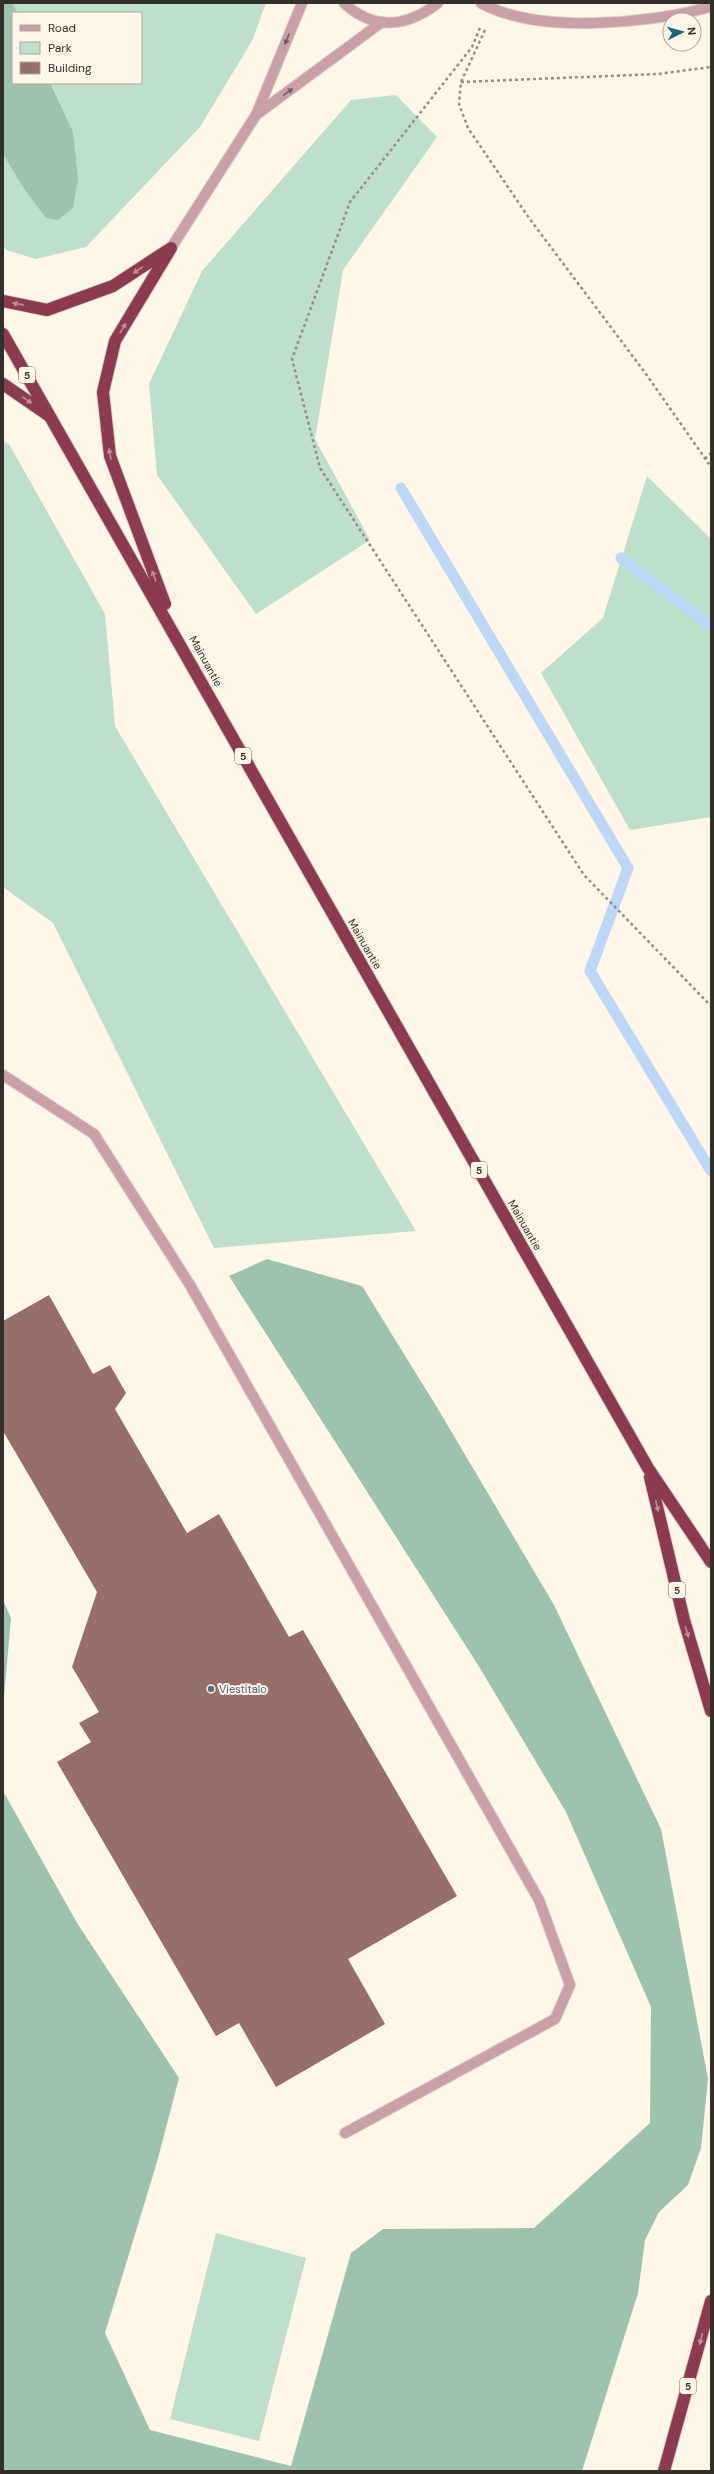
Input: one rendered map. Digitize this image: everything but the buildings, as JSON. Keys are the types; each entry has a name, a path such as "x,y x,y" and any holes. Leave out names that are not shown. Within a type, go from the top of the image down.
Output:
{"highway":[{"path":"3,301 47,310 113,286 171,248"},
{"path":"171,248 115,341 103,392 110,456 178,638"},
{"name":"Mainuantie","path":"3,334 178,638 648,1468 711,1562"},
{"path":"3,384 52,417"},
{"name":"5","path":"648,1468 684,1620 711,1711"},
{"name":"5","path":"664,2471 711,2301"}],"street":[{"path":"171,248 256,115 302,3"},
{"path":"344,3 366,18 382,22 402,22 420,16 438,3"},
{"path":"488,6 541,22 607,22 676,16 711,7"},
{"path":"256,115 382,22"},
{"path":"3,1075 94,1134 190,1285 539,1900 570,1985 555,2019 345,2133"}],"path":[{"path":"488,6 461,82 459,104 468,128 529,218 646,374 711,467"},
{"path":"488,6 472,47 350,202 292,359 320,468 584,874 711,1006"},
{"path":"461,82 658,74 711,66"},
{"path":"705,459 711,453"}],"green space":[{"path":"3,3 266,3 252,41 200,127 86,247 36,259 6,250 3,245"},
{"path":"3,3 12,3 16,12 12,12 12,84 50,84 73,132 78,179 73,208 58,220 46,218 25,190 3,154"},
{"path":"396,95 437,137 343,270 315,439 370,540 256,614 157,475 149,384 202,271 351,100"},
{"path":"3,441 9,444 105,614 115,726 416,1231 214,1248 53,923 3,887"},
{"path":"647,476 711,539 711,817 630,830 541,673 603,618"},
{"path":"267,1259 362,1286 438,1409 554,1605 661,1829 708,2079 701,2148 688,2185 659,2212 645,2240 638,2293 582,2471 3,2471 3,1791 77,1923 179,2078 157,2162 105,2333 150,2430 291,2466 351,2253 383,2229 534,2228 650,2123 651,2007 566,1812 478,1665 229,1276"},
{"path":"3,1600 11,1618 3,1708"},
{"path":"216,2233 306,2258 259,2441 170,2419"}],"waterway":[{"path":"401,488 628,868 590,971 711,1171"},
{"path":"621,558 711,626"}],"place":[{"name":"Viestitalo","path":"211,1689"}]}
